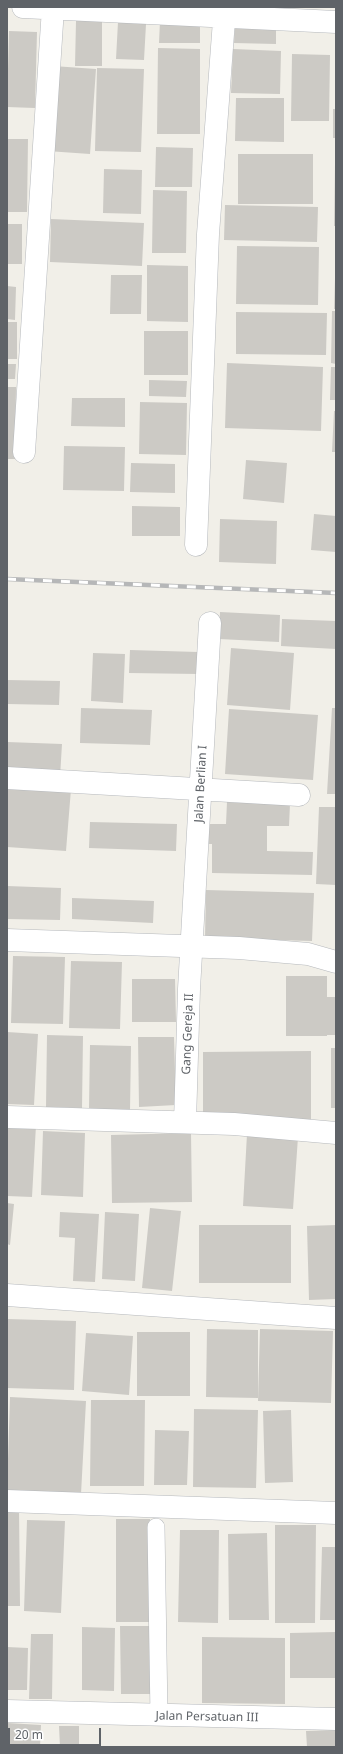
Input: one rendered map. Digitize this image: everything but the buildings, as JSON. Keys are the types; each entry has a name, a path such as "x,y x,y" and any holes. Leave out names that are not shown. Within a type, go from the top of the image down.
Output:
{"street":[{"path":"23,7 225,12 336,22"},
{"path":"24,452 53,8"},
{"path":"196,545 208,234 225,12"},
{"name":"Jalan Berlian I","path":"192,945 210,623"},
{"path":"7,778 299,795"},
{"path":"7,940 192,945 308,954 336,962"},
{"name":"Gang Gereja II","path":"185,1122 187,1031 192,945"},
{"path":"7,1117 234,1124 336,1133"},
{"path":"7,1295 336,1318"},
{"path":"7,1502 336,1513"},
{"name":"Jalan Persatuan III","path":"7,1711 159,1716 336,1719"}],"lane":[{"path":"156,1527 159,1716"}],"railway":[{"path":"7,579 336,593"}]}
